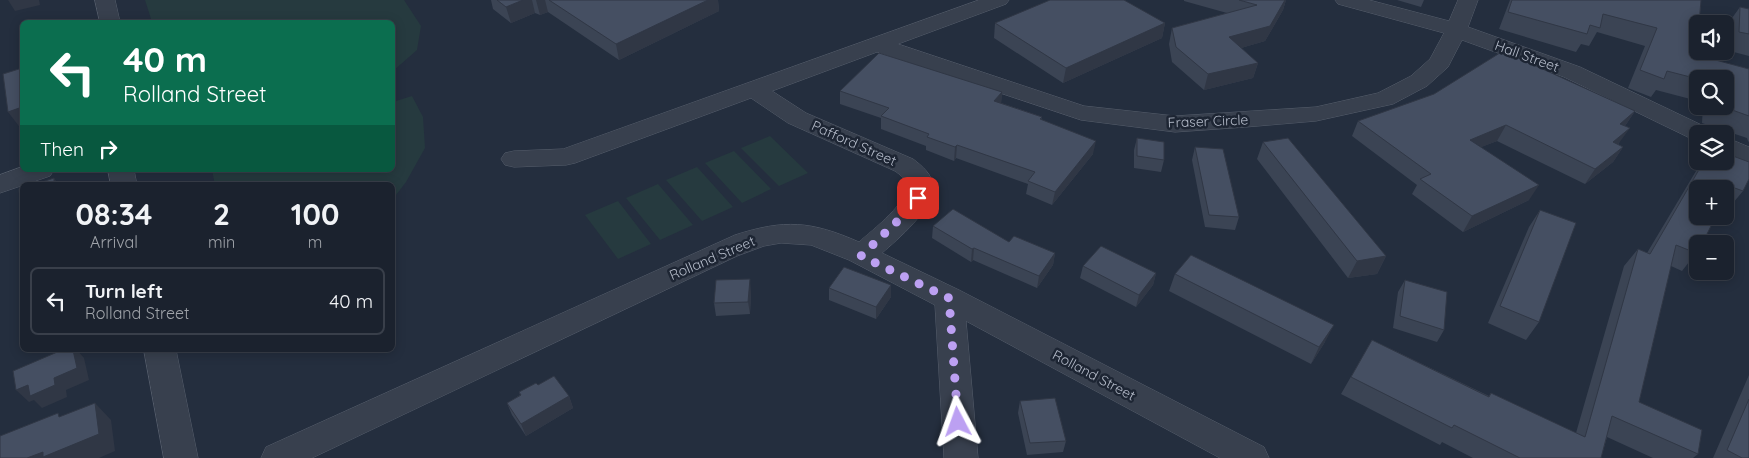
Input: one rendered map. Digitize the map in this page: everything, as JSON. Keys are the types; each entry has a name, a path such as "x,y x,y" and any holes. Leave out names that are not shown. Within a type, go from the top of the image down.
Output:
{"street":[{"path":"105,0 110,20"},
{"path":"514,159 566,157 999,0"},
{"name":"Hall Street","path":"1345,0 1456,30 1572,72 1689,128"},
{"name":"Fraser Circle","path":"876,44 1081,113 1175,124 1316,114 1386,99 1419,81 1440,62 1468,0"},
{"name":"Pafford Street","path":"752,88 797,118 904,166 914,172 918,178 920,186 918,198 906,213 861,256"},
{"path":"1734,149 1749,156"},
{"path":"0,184 34,172"},
{"name":"Rolland Street","path":"278,458 727,249 748,241 784,232 801,233 833,243 949,298 1252,458"},
{"path":"949,298 961,458"},
{"path":"160,352 181,458"}],"green space":[{"path":"145,0 404,0 421,26 417,50 395,69 395,20 151,20"},
{"path":"412,96 423,117 425,148 406,182 395,196 395,182 214,182 212,172 395,172 395,101"},
{"path":"770,136 808,173 779,186 741,148"},
{"path":"734,151 771,189 742,203 705,163"},
{"path":"697,167 733,207 702,221 666,180"},
{"path":"658,184 693,225 660,240 626,198"},
{"path":"618,201 651,244 618,259 585,215"}],"building":[{"path":"497,0 523,0 506,7"},
{"path":"549,0 708,0 616,44"},
{"path":"1050,0 1124,0 1165,23 1066,68 995,23"},
{"path":"1239,0 1285,0 1270,26 1229,37 1258,63 1208,74 1176,47 1172,28 1257,5"},
{"path":"1512,0 1701,0 1700,15 1689,15 1689,60 1716,60 1749,69 1749,116 1734,111 1734,70 1689,70 1689,77 1667,71 1664,79 1640,70 1657,28 1603,14 1600,28 1590,25 1587,34 1508,12"},
{"path":"1740,7 1749,9 1749,34 1739,32"},
{"path":"1503,51 1635,111 1620,124 1630,128 1613,142 1623,147 1595,169 1506,125 1470,140 1539,185 1472,216 1420,179 1431,174 1358,121 1434,94"},
{"path":"879,53 1002,92 994,101 1042,117 1040,119 1096,141 1055,192 1028,181 1035,172 957,145 955,147 927,137 929,134 881,116 889,108 840,91"},
{"path":"20,69 20,108 8,112 3,74"},
{"path":"1137,138 1164,142 1164,160 1137,156"},
{"path":"1288,138 1386,256 1357,261 1263,142"},
{"path":"1195,147 1223,149 1239,217 1209,215"},
{"path":"1734,156 1749,162 1749,179 1743,191 1734,188 1734,180 1693,180 1699,170 1734,170"},
{"path":"54,178 54,182 42,182"},
{"path":"1689,187 1689,225 1712,225 1706,235 1689,235 1689,250 1676,245 1639,402 1702,430 1698,454 1612,416 1601,458 1520,458 1454,425 1452,428 1351,377 1372,340 1489,397 1491,393 1585,437 1638,249 1650,254"},
{"path":"953,209 1009,242 1014,236 1055,253 1039,276 974,248 972,249 933,226"},
{"path":"1540,210 1576,223 1539,322 1500,306"},
{"path":"1101,246 1156,273 1139,295 1083,266"},
{"path":"1191,255 1334,325 1319,347 1175,274"},
{"path":"844,267 891,285 876,307 829,288"},
{"path":"750,279 748,302 714,303 716,280"},
{"path":"1405,280 1447,292 1444,330 1400,316"},
{"path":"57,352 73,352 77,368 54,378 55,385 30,396 28,385 16,390 13,371"},
{"path":"554,376 569,396 521,424 507,403 521,395 519,392 536,383 538,385"},
{"path":"1055,398 1066,441 1030,443 1020,401"},
{"path":"1749,399 1749,458 1742,458 1727,450"},
{"path":"95,403 99,434 43,457 43,452 27,458 0,458 0,436 58,413 59,417"}],"route":[{"path":"918,198 906,213 861,256 949,298 958,422"}]}
